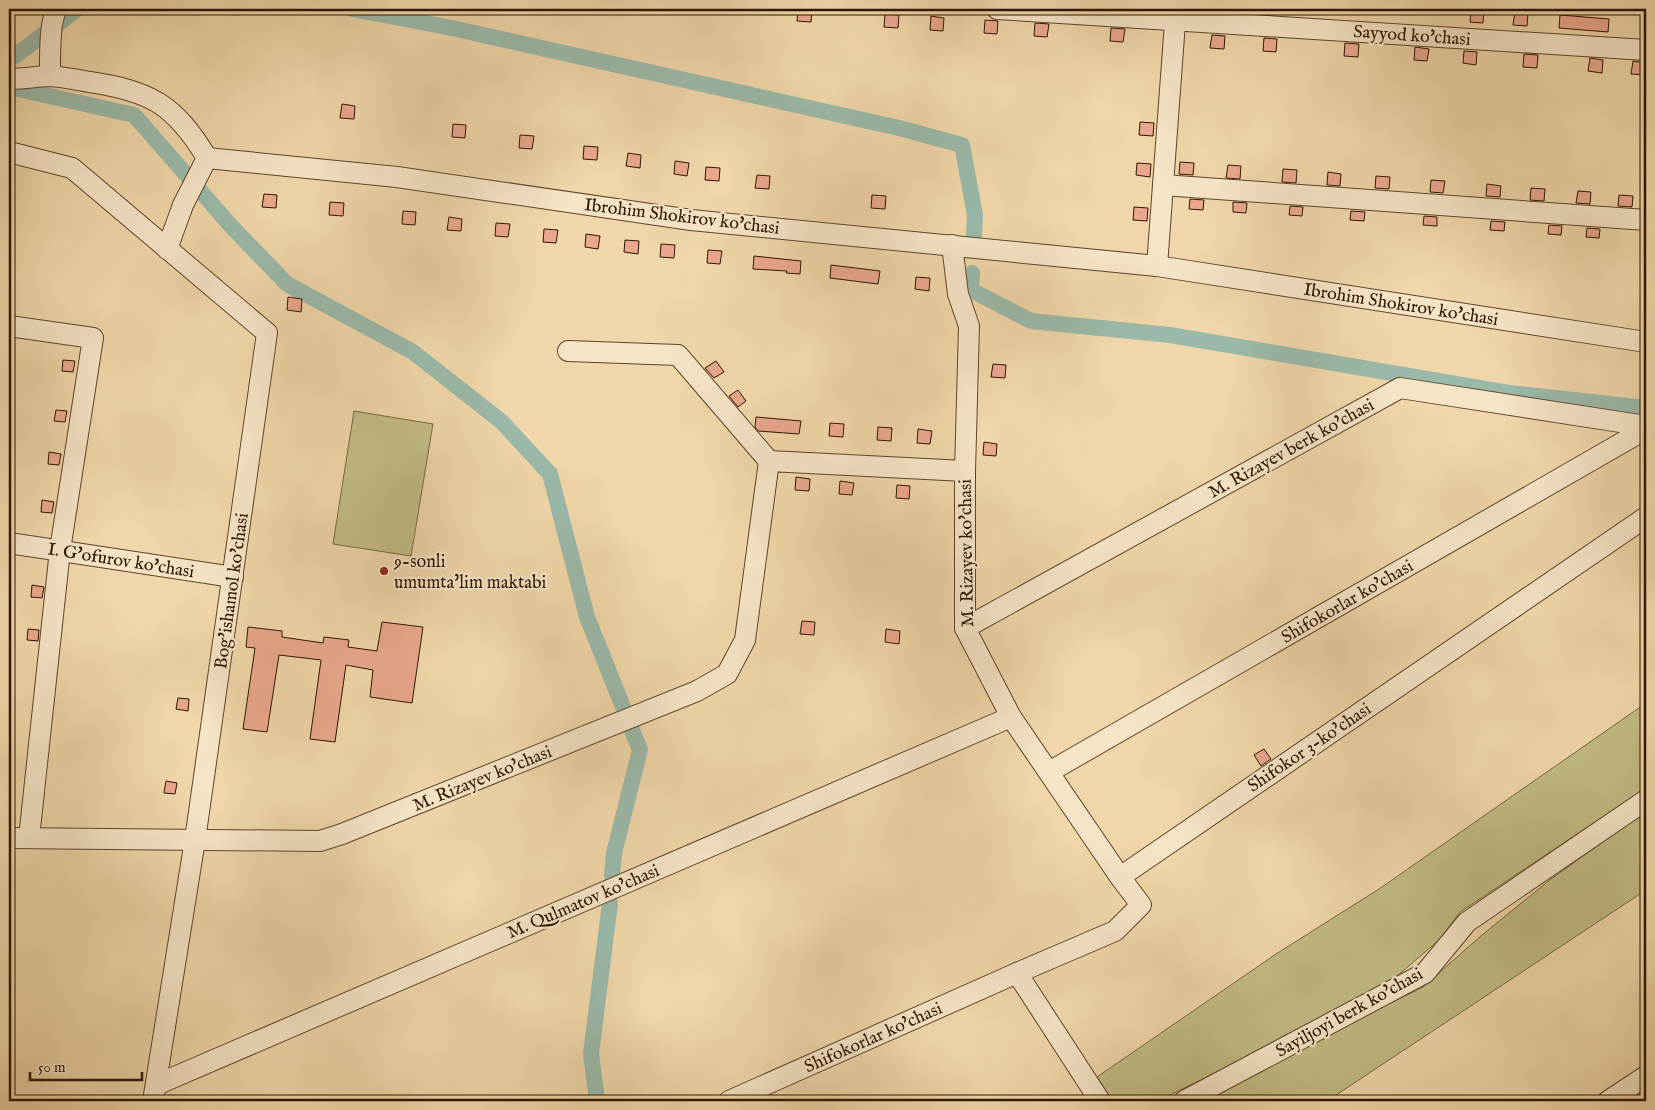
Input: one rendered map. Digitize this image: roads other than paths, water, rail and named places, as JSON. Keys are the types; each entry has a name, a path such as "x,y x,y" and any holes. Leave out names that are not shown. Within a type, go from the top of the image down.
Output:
{"street":[{"name":"Sayyod ko'chasi","path":"997,9 1176,14 1646,50"},
{"path":"50,76 52,32 56,10"},
{"path":"1157,266 1176,14"},
{"path":"12,79 50,76 117,86 149,97 172,112 193,134 204,166 183,205 167,249"},
{"name":"Bog'ishamol ko'chasi","path":"9,152 72,168 267,333 195,840 154,1093"},
{"name":"Ibrohim Shokirov ko'chasi","path":"204,166 397,177 691,220 1157,266 1646,342"},
{"path":"1163,186 1646,220"},
{"path":"952,245 958,294 969,326 965,471"},
{"path":"9,326 93,338 60,550 30,838"},
{"path":"568,351 678,355 769,462"},
{"name":"M. Rizayev berk ko'chasi","path":"964,628 1400,388 1646,428"},
{"name":"Shifokorlar ko'chasi","path":"1049,772 1646,428"},
{"name":"M. Rizayev ko'chasi","path":"9,838 320,841 342,834 697,691 727,674 745,640 769,462 965,471 964,628 1011,718 1120,877"},
{"name":"Shifokor 3-ko'chasi","path":"1120,877 1646,517"},
{"name":"I. G'ofurov ko'chasi","path":"9,543 233,577"},
{"name":"M. Qulmatov ko'chasi","path":"154,1093 1011,718"},
{"name":"Sayiljoyi berk ko'chasi","path":"1184,1101 1425,973 1467,922 1646,800"},
{"path":"1100,1101 1017,973 1115,931 1141,905 1120,877"},
{"name":"Shifokorlar ko'chasi","path":"728,1101 1017,973"},
{"path":"1608,1101 1646,1076"}],"waterway":[{"path":"9,56 15,56 77,9"},
{"path":"352,9 452,28 899,128 962,145 975,215 974,235"},
{"path":"9,87 134,115 231,226 287,284 413,352 502,422 550,474 587,617 623,707"},
{"path":"972,273 971,290 1031,321 1170,335 1509,393 1646,408"},
{"path":"612,876 614,853 640,750 632,730"},
{"path":"597,1101 591,1054 610,903"}],"place":[{"name":"9-sonli umumta'lim maktabi","path":"384,571"}]}
